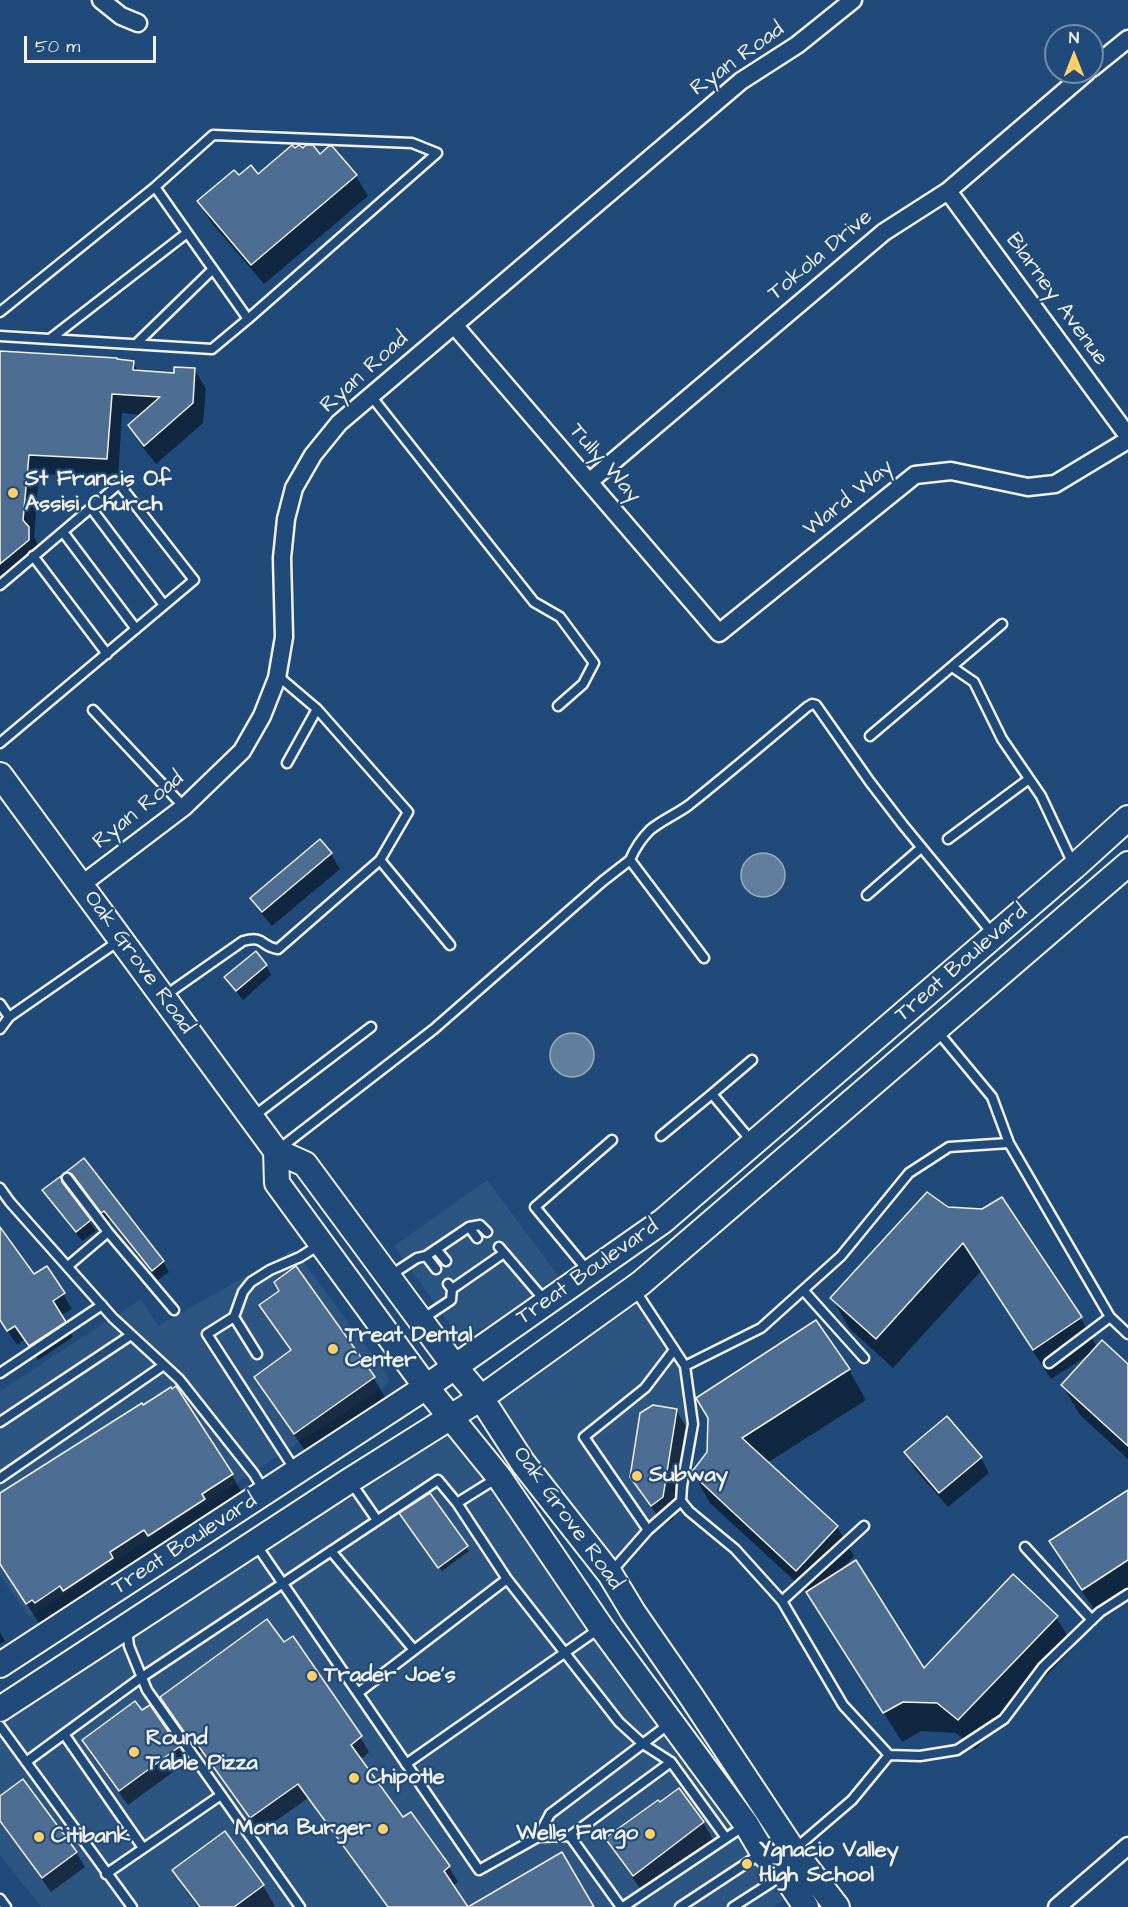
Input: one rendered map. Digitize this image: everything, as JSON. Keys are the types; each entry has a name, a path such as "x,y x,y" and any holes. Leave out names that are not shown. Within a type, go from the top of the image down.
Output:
{"main road":[{"name":"Oak Grove Road","path":"0,775 276,1151 304,1164 480,1398 523,1463 610,1574 633,1612 692,1696 782,1858 806,1907"},
{"name":"Treat Boulevard","path":"0,1665 426,1387 663,1221 1128,818"},
{"name":"Treat Boulevard","path":"0,1709 480,1398 634,1288 1128,864"},
{"name":"Oak Grove Road","path":"276,1151 277,1183 426,1387 499,1477 601,1627 746,1824 837,1907"}],"street":[{"path":"101,0 121,15 138,23"},
{"name":"Ryan Road","path":"81,885 184,807 242,752 262,716 277,676 284,637 282,558 286,519 294,488 313,455 339,423 741,81 797,45 853,0"},
{"path":"1104,58 1128,39"},
{"name":"Tokola Drive","path":"589,482 884,232 948,191 1073,84"},
{"name":"Blarney Avenue","path":"948,191 1128,438"},
{"name":"Tully Way","path":"454,326 719,633"},
{"name":"Ward Way","path":"719,633 915,475 951,471 1028,487 1054,484 1128,438"},
{"path":"1057,1907 1128,1846"}],"lane":[{"path":"0,312 155,187 213,135 412,143 436,153 212,349 0,336"},
{"path":"155,187 249,319"},
{"path":"50,339 187,233"},
{"path":"136,344 213,269"},
{"path":"371,396 534,602 560,617 594,663 583,684 558,706"},
{"path":"0,585 119,484 194,579 0,743"},
{"path":"91,508 164,605"},
{"path":"63,532 136,629"},
{"path":"33,556 106,654"},
{"path":"870,736 1002,624"},
{"path":"952,667 974,682 1002,740 1041,796 1074,867"},
{"path":"162,997 243,941 254,938 271,948 278,949 380,860 408,812 317,709 277,676"},
{"path":"276,1151 434,1029 630,860 638,844 660,822 683,809 812,704 816,705 870,782 921,848 994,936"},
{"path":"287,763 317,709"},
{"path":"93,710 184,807"},
{"path":"948,839 1029,779"},
{"path":"867,895 921,848"},
{"path":"380,860 450,945"},
{"path":"630,860 704,958"},
{"path":"0,1029 9,1017 120,940"},
{"path":"0,1004 9,1017"},
{"path":"252,1118 371,1027"},
{"path":"935,1029 992,1097 1009,1143 1110,1317 1128,1334"},
{"path":"661,1136 752,1060"},
{"path":"712,1094 753,1143"},
{"path":"588,1272 535,1207 612,1140"},
{"path":"685,1366 761,1328 841,1256 909,1173 949,1147 1009,1143"},
{"path":"67,1178 108,1232 174,1310"},
{"path":"0,1188 102,1305 179,1379 254,1474 265,1493"},
{"path":"388,1276 417,1258 426,1256 469,1227 480,1225 487,1232"},
{"path":"469,1227 477,1238"},
{"path":"68,1266 108,1232"},
{"path":"296,1472 207,1334 234,1317 243,1292 251,1282 321,1244"},
{"path":"436,1249 446,1261"},
{"path":"421,1320 451,1300 450,1286 501,1250 546,1302"},
{"path":"426,1256 436,1269"},
{"path":"634,1288 685,1366 693,1424 681,1501 689,1511 735,1549 782,1600 843,1705 889,1755 920,1756 957,1750 976,1738 1004,1719 1043,1667 1100,1612 1128,1594"},
{"path":"803,1290 864,1358"},
{"path":"0,1373 102,1305"},
{"path":"234,1317 257,1354"},
{"path":"1049,1362 1110,1317"},
{"path":"0,1422 131,1335"},
{"path":"648,1530 584,1437 645,1388 674,1350"},
{"path":"0,1478 164,1365"},
{"path":"457,1503 499,1477"},
{"path":"26,1762 142,1677 438,1480 457,1503 507,1579 619,1722 643,1744 671,1762 726,1838"},
{"path":"350,1481 377,1520"},
{"path":"610,1574 648,1530 681,1501"},
{"path":"782,1600 864,1526"},
{"path":"255,1542 479,1870 538,1837 570,1836 671,1762"},
{"path":"1025,1547 1092,1620"},
{"path":"331,1551 414,1650"},
{"path":"358,1693 507,1579"},
{"path":"127,1626 129,1646 147,1690 300,1907"},
{"path":"406,1764 601,1627"},
{"path":"538,1837 550,1814 672,1722"},
{"path":"0,1726 132,1907"},
{"path":"64,1734 143,1848"},
{"path":"733,1907 782,1858 852,1800 889,1755"},
{"path":"106,1874 221,1795"},
{"path":"570,1836 622,1907 746,1824"},
{"path":"680,1907 782,1858"},
{"path":"0,1899 6,1907"}],"shaded area":[{"path":"763,853 779,859 785,875 779,891 763,897 747,891 741,875 747,859"},
{"path":"572,1033 588,1039 594,1055 588,1071 572,1077 556,1071 550,1055 556,1039"},
{"path":"487,1180 567,1287 546,1302 461,1336 457,1334 394,1246"},
{"path":"294,1249 386,1373 389,1380 386,1386 29,1617 0,1575 0,1391 141,1299 158,1326"},
{"path":"634,1288 685,1366 693,1424 681,1501 610,1574 481,1398"},
{"path":"451,1416 795,1893 773,1907 41,1907 0,1855 0,1709"}],"building":[{"path":"292,145 295,148 299,145 303,148 306,145 313,145 320,154 332,146 357,175 251,265 197,201 234,170 239,175 251,165 258,174"},
{"path":"0,351 117,358 134,361 133,370 174,373 174,367 195,368 193,403 144,446 128,425 160,397 112,394 107,459 29,455 23,520 29,527 29,540 0,564"},
{"path":"320,839 332,853 262,912 250,898"},
{"path":"256,951 267,965 236,991 224,977"},
{"path":"84,1158 164,1261 152,1271 104,1211 101,1213 72,1174 66,1172"},
{"path":"61,1176 62,1182 91,1220 76,1232 42,1190"},
{"path":"927,1192 948,1207 982,1209 1002,1197 1082,1317 1033,1350 963,1243 876,1339 830,1298"},
{"path":"0,1227 34,1274 47,1266 65,1293 53,1301 66,1322 29,1346 15,1326 7,1331 0,1320"},
{"name":"Treat Dental Center","path":"296,1266 375,1377 294,1434 254,1377 291,1350 259,1305 279,1291 274,1282"},
{"path":"816,1320 850,1369 742,1438 838,1526 796,1571 691,1473 707,1452 708,1418 696,1398"},
{"path":"1102,1340 1128,1364 1128,1446 1061,1385"},
{"path":"176,1386 233,1474 202,1494 205,1499 148,1536 144,1530 110,1552 113,1558 63,1591 60,1586 35,1603 32,1600 26,1604 0,1564 0,1493 142,1403 143,1405"},
{"path":"653,1405 677,1409 663,1497 651,1506 630,1477 640,1413"},
{"path":"947,1416 982,1457 939,1493 904,1452"},
{"path":"1128,1490 1128,1560 1082,1590 1049,1541"},
{"path":"430,1493 468,1546 438,1568 399,1513"},
{"path":"856,1560 924,1668 1013,1574 1058,1616 958,1720 937,1703 903,1702 883,1713 806,1592"},
{"path":"267,1619 284,1642 293,1636 362,1736 351,1745 403,1817 411,1812 450,1866 444,1871 468,1907 388,1907 298,1784 250,1818 192,1737 189,1739 160,1697"},
{"path":"135,1701 142,1710 150,1705 179,1747 119,1791 82,1740"},
{"name":"Citibank","path":"23,1779 77,1852 42,1878 0,1821 0,1796"},
{"path":"679,1788 704,1822 633,1876 605,1838 658,1800 660,1802"},
{"path":"225,1831 264,1885 234,1907 200,1907 172,1870"},
{"path":"562,1852 594,1907 468,1907"}],"place":[{"name":"St Francis Of Assisi Church","path":"13,493"},
{"name":"Treat Dental Center","path":"333,1349"},
{"name":"Subway","path":"637,1476"},
{"name":"Trader Joe's","path":"312,1676"},
{"name":"Round Table Pizza","path":"134,1752"},
{"name":"Chipotle","path":"354,1778"},
{"name":"Mona Burger","path":"383,1829"},
{"name":"Wells Fargo","path":"650,1834"},
{"name":"Citibank","path":"39,1837"},
{"name":"Ygnacio Valley High School","path":"747,1864"}]}
